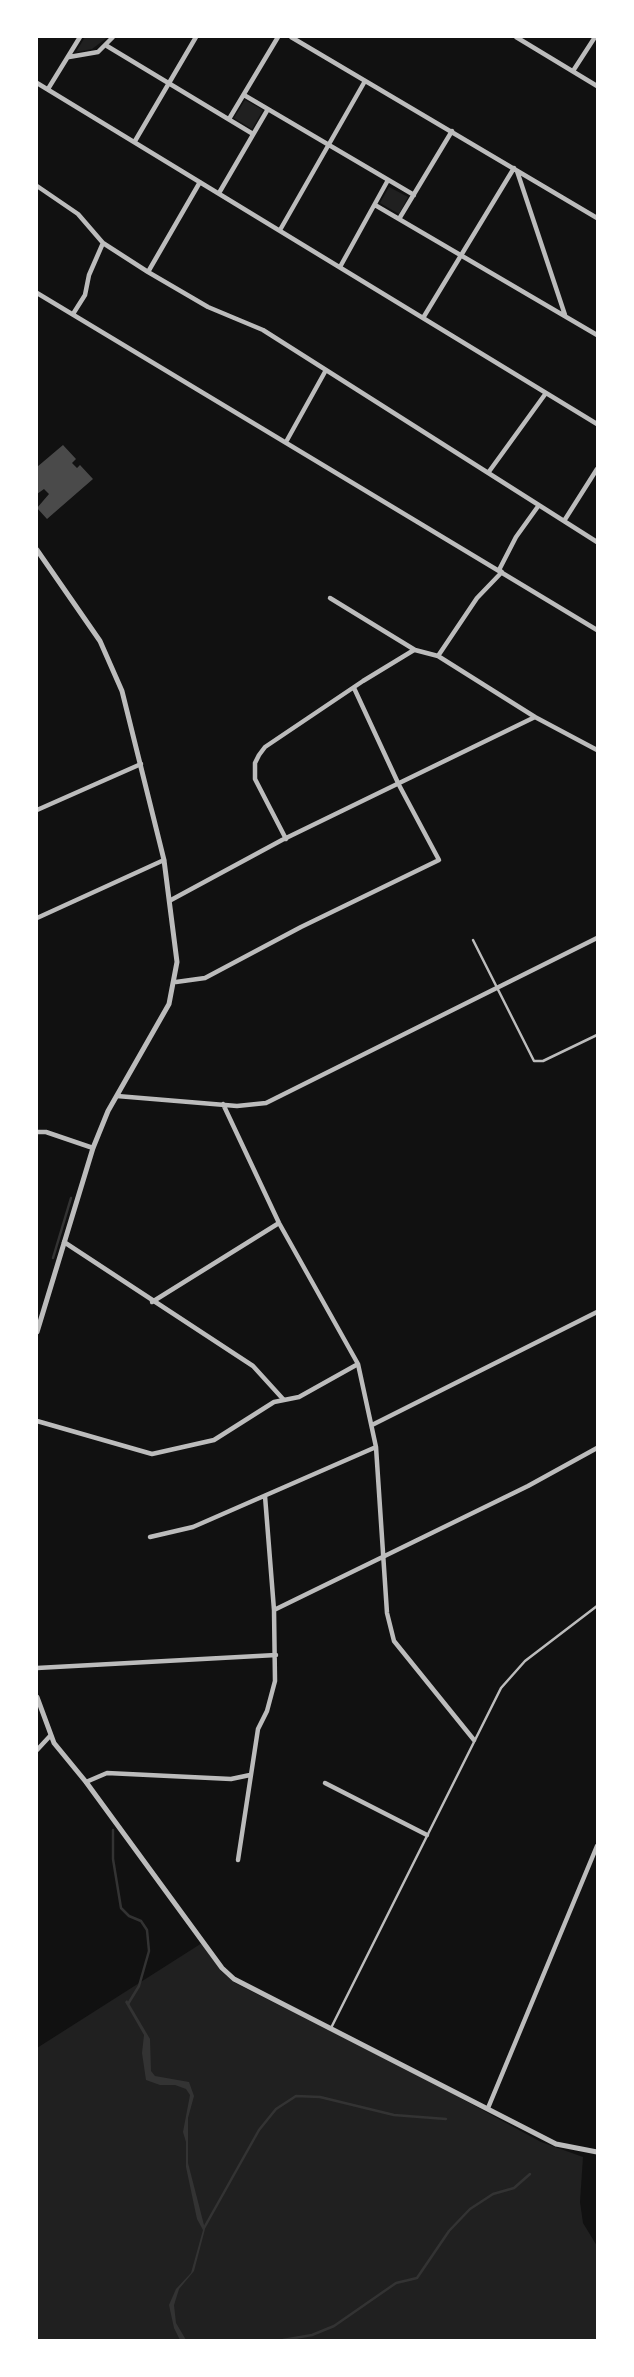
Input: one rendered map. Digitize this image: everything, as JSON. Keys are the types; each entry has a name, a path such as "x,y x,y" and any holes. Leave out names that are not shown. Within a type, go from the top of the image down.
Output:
{"street":[{"path":"48,89 80,37"},
{"path":"68,57 87,55 107,46 113,37"},
{"path":"135,141 196,37"},
{"path":"229,120 278,37"},
{"path":"291,37 596,215"},
{"path":"516,37 597,86"},
{"path":"573,71 595,37"},
{"path":"107,46 253,134"},
{"path":"280,230 365,81"},
{"path":"37,83 597,424"},
{"path":"244,95 414,195"},
{"path":"219,193 268,108"},
{"path":"399,219 452,131"},
{"path":"423,318 515,169"},
{"path":"515,169 565,316"},
{"path":"340,267 388,180"},
{"path":"148,272 200,181"},
{"path":"37,186 78,214 103,243 148,272 208,307 263,330 597,542"},
{"path":"375,205 597,335"},
{"path":"73,314 85,295 89,275 103,243"},
{"path":"37,293 597,629"},
{"path":"286,442 326,370"},
{"path":"488,473 546,393"},
{"path":"564,521 597,469"},
{"path":"438,656 477,598 501,571 516,537 539,505"},
{"path":"37,550 100,641 113,666 142,763 164,860 176,944 176,982 169,1004 117,1096 93,1148 37,1332"},
{"path":"330,598 415,650 438,656 535,717 597,750"},
{"path":"286,839 255,779 255,763 265,747 404,654 415,650"},
{"path":"176,982 205,978 301,926 439,860 399,785 354,688"},
{"path":"171,900 286,839 535,717"},
{"path":"37,810 142,763"},
{"path":"37,918 164,860"},
{"path":"117,1096 223,1104 266,1103 597,937"},
{"path":"223,1104 279,1223 358,1364 376,1447 387,1613 394,1641 474,1740"},
{"path":"37,1132 46,1132 93,1148"},
{"path":"152,1302 279,1223"},
{"path":"64,1242 253,1366 283,1399"},
{"path":"372,1425 597,1312"},
{"path":"37,1421 152,1454 214,1440 283,1399 299,1397 358,1364"},
{"path":"150,1537 193,1527 376,1447"},
{"path":"274,1610 528,1486 597,1448"},
{"path":"238,1860 258,1729 267,1711 275,1681 274,1610 265,1496"},
{"path":"37,1668 276,1655"},
{"path":"37,1697 50,1736 222,1968 234,1979 556,2144 597,2152"},
{"path":"37,1750 50,1736"},
{"path":"86,1782 107,1773 231,1779 250,1775"},
{"path":"325,1783 427,1835"},
{"path":"488,2108 597,1846"}],"lane":[{"path":"472,940 534,1061 543,1061 597,1035"},
{"path":"331,2028 501,1688 513,1672 597,1606"}],"shaded area":[{"path":"85,37 108,37 92,49 76,52"},
{"path":"245,100 263,110 252,129 234,118"},
{"path":"389,187 408,197 399,214 380,203"},
{"path":"202,1943 221,1971 235,1983 418,2075 541,2142 583,2157 580,2202 583,2223 597,2246 597,2340 37,2340 37,2048"},
{"path":"127,2000 150,2039 151,2071 155,2076 189,2082 194,2096 188,2118 188,2163 205,2229 194,2271 179,2289 174,2305 176,2323 186,2340 180,2340 174,2328 169,2305 176,2289 191,2273 203,2230 197,2219 186,2167 186,2142 183,2132 190,2095 186,2089 175,2085 160,2085 146,2080 142,2053 144,2035 125,2002"}],"building":[{"path":"63,445 76,459 72,463 77,468 80,465 93,479 47,519 37,508 49,494 44,489 37,494 37,467"}],"waterway":[{"path":"53,1258 71,1198"},
{"path":"113,1830 113,1859 121,1908 129,1916 141,1921 147,1930 149,1951 139,1986 128,2004"},
{"path":"204,2228 259,2130 276,2109 296,2096 320,2097 394,2115 446,2119"},
{"path":"283,2340 312,2335 334,2326 396,2283 417,2278 449,2231 470,2209 493,2194 514,2188 530,2174"}]}
